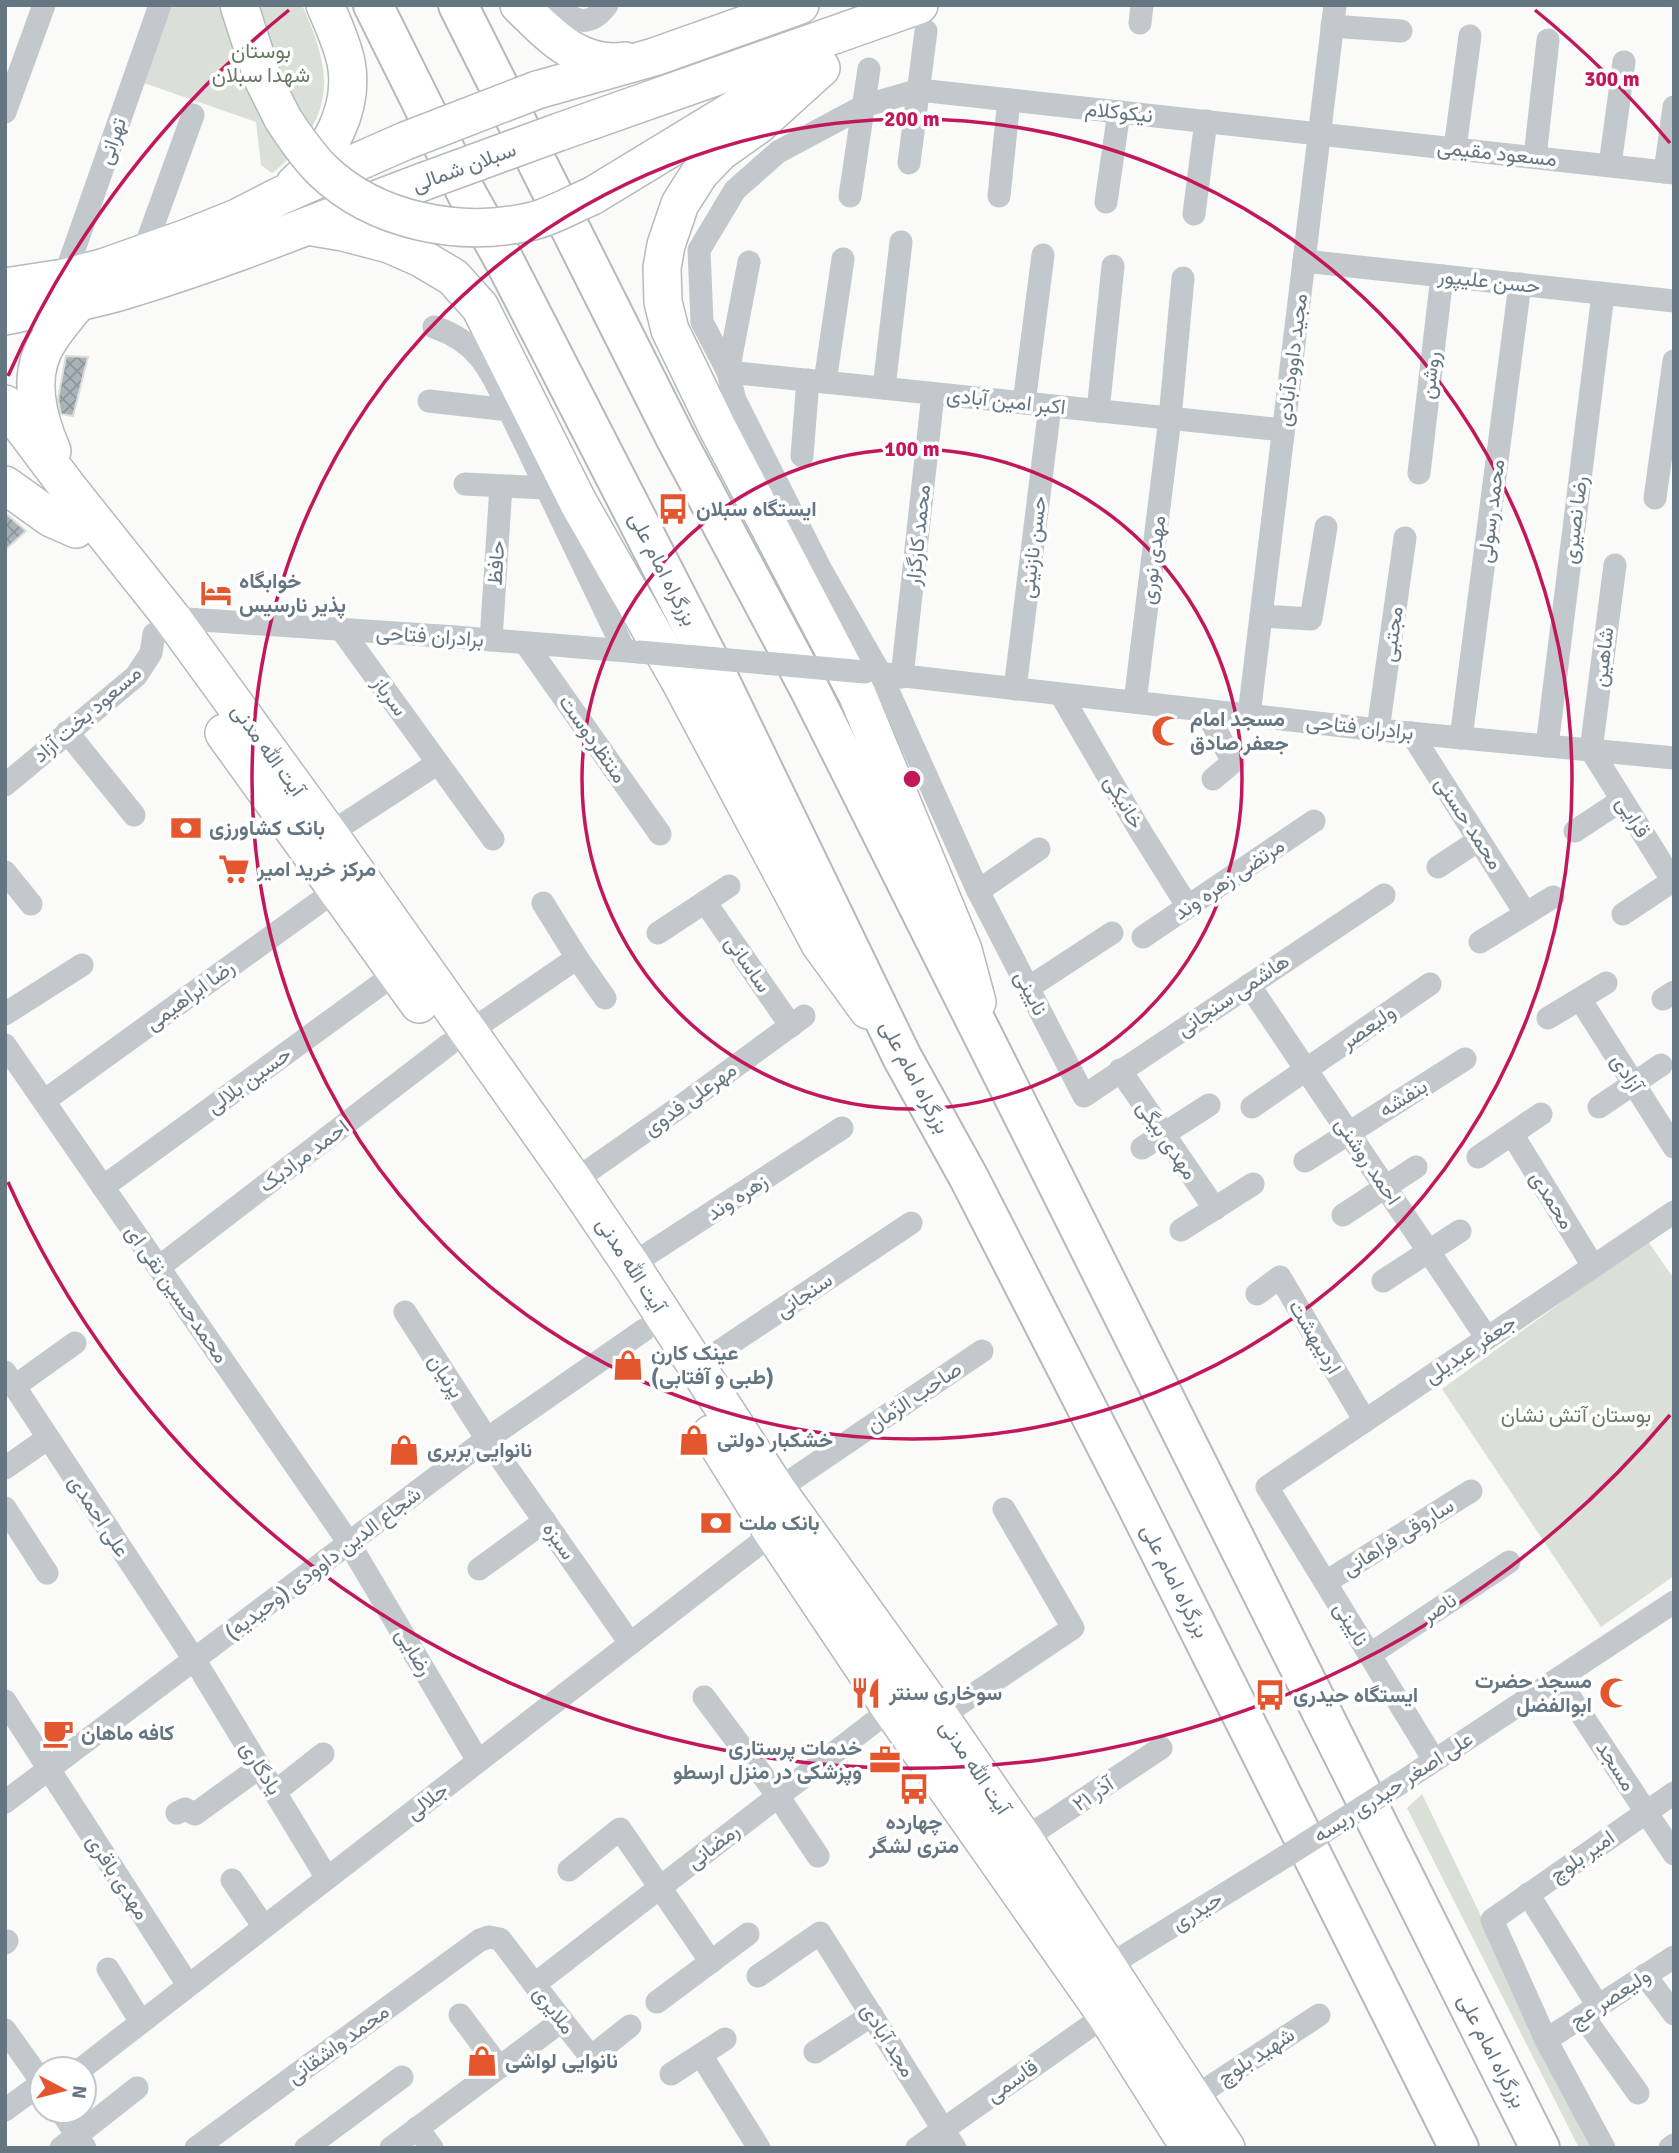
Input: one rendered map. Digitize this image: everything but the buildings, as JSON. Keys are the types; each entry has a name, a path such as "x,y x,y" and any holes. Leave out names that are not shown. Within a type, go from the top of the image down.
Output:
{"highway":[{"name":"بزرگراه امام علی","path":"373,5 467,194 504,260 721,682 902,1057 969,1178 1133,1497 1459,2148"},
{"name":"بزرگراه امام علی","path":"458,5 675,437 810,690 1540,2148"}],"main road":[{"path":"239,5 263,79 283,119 323,171 350,192 379,208 426,223 457,227 495,227 535,221 592,196 745,103 821,68 916,16"},
{"path":"282,195 301,179 327,149 339,124 347,93 346,64 339,38 325,5"},
{"path":"519,5 563,47 590,58 618,62 654,57"},
{"name":"سبلان شمالی","path":"5,316 71,290 105,267 237,218 282,195 405,141 537,90 654,57 796,6"},
{"name":"سبلان شمالی","path":"5,287 71,290 134,288 559,132 916,16"},
{"path":"821,68 758,125 720,152 699,174 680,204 666,244 662,268 663,302 670,330 717,427 857,694 963,950 990,1047"},
{"path":"307,226 389,244 421,258 453,277 480,307 578,502 680,681 820,944 902,1057"},
{"path":"66,485 41,420 36,378 43,352 71,290"},
{"name":"آیت الله مدنی","path":"5,404 66,485 163,626 336,890 396,972 459,1038 574,1181 777,1490 1024,1839 1096,1974 1106,2015 1191,2148"},
{"name":"آیت الله مدنی","path":"5,445 163,626 329,834 459,1038 552,1193 891,1709 1192,2098 1226,2148"},
{"path":"5,485 51,518 76,529"}],"street":[{"path":"5,112 44,5"},
{"name":"تهرانی","path":"71,290 160,5"},
{"path":"556,5 572,19 579,21 599,13"},
{"path":"1333,15 1401,31"},
{"name":"مجید داوودآبادی","path":"1249,715 1333,15"},
{"path":"909,163 919,90 916,16"},
{"path":"1455,148 1470,36"},
{"path":"1535,157 1549,40"},
{"path":"1610,165 1624,62"},
{"path":"850,196 869,69"},
{"name":"نیکوکلام","path":"919,90 1319,133"},
{"name":"نایینی","path":"919,90 864,106 778,152 736,190 699,250 702,322 728,372 735,400 821,570 882,674 978,891 1084,1096"},
{"path":"999,196 1009,100"},
{"path":"1669,172 1674,107"},
{"path":"1106,202 1119,112"},
{"path":"143,253 193,116"},
{"path":"1194,214 1206,121"},
{"name":"مسعود مقیمی","path":"1319,133 1669,172"},
{"path":"884,388 901,242"},
{"path":"1024,403 1043,255"},
{"path":"802,456 843,259"},
{"name":"حسن علیپور","path":"1304,261 1674,301"},
{"path":"728,372 749,262"},
{"path":"1098,411 1113,266"},
{"name":"روشن","path":"1419,473 1442,276"},
{"name":"مهدی نوری","path":"1135,702 1170,418 1183,278"},
{"name":"محمد رسولی","path":"1461,738 1520,284"},
{"name":"رضا نصیری","path":"1547,746 1603,294"},
{"path":"434,327 452,333 475,349 489,368 623,650"},
{"path":"1655,498 1674,361"},
{"name":"اکبر امین آبادی","path":"728,372 1283,430"},
{"name":"محمد کارگزار","path":"882,674 933,394"},
{"path":"429,401 509,410"},
{"name":"حسن نازنینی","path":"1015,689 1050,406"},
{"path":"465,484 546,488"},
{"name":"حافظ","path":"491,640 500,486"},
{"path":"1261,616 1311,619 1326,527"},
{"name":"مجتبی","path":"1378,730 1405,538"},
{"name":"شاهین","path":"1591,750 1615,565"},
{"name":"برادران فتاحی","path":"163,626 341,629 623,650 882,674 1378,730 1674,758"},
{"name":"مسعود بخت آزاد","path":"5,785 136,676 163,626"},
{"name":"سرباز","path":"341,629 493,839"},
{"name":"منتظردوست","path":"526,644 660,834"},
{"name":"خانیکی","path":"1061,695 1188,907"},
{"path":"1205,710 1233,762 1213,779"},
{"path":"67,732 134,815"},
{"name":"محمد حسنی","path":"1411,733 1527,914"},
{"name":"قرایی","path":"1591,750 1673,881"},
{"path":"329,834 438,763"},
{"path":"1575,831 1622,800"},
{"name":"مرتضی زهره وند","path":"1143,937 1314,821"},
{"path":"1438,867 1479,840"},
{"path":"978,891 1039,849"},
{"path":"5,872 32,904"},
{"path":"1623,914 1673,881"},
{"path":"658,933 729,886"},
{"name":"رضا ابراهیمی","path":"44,1101 336,890"},
{"name":"هاشمی سنجانی","path":"1084,1096 1384,895"},
{"path":"1480,942 1553,897"},
{"name":"ساسانی","path":"705,902 798,1021"},
{"path":"543,903 605,998"},
{"path":"1028,988 1111,933"},
{"path":"459,1038 577,958"},
{"path":"5,1014 82,965"},
{"name":"حسین بلالی","path":"103,1187 396,972"},
{"path":"1548,1018 1606,983"},
{"name":"ولیعصر","path":"1252,1107 1430,984"},
{"name":"احمد روشنی","path":"1249,985 1487,1338"},
{"name":"آزادی","path":"1580,999 1674,1147"},
{"name":"مهرعلی فدوی","path":"574,1181 798,1021"},
{"name":"احمد مرادبک","path":"159,1267 459,1038"},
{"name":"محمدحسین نقی ای","path":"5,1045 12,1070 44,1101 349,1543"},
{"name":"بنفشه","path":"1305,1161 1465,1059"},
{"path":"1599,1107 1661,1065"},
{"name":"مهدی بیگی","path":"1120,1070 1214,1209"},
{"path":"1142,1147 1209,1105"},
{"path":"1478,1157 1541,1114"},
{"name":"زهره وند","path":"631,1265 842,1128"},
{"name":"محمدی","path":"1512,1134 1593,1266"},
{"path":"1343,1215 1416,1167"},
{"path":"1181,1230 1253,1184"},
{"name":"جعفر عبدیلی","path":"1267,1487 1674,1212"},
{"name":"سنجانی","path":"696,1366 911,1223"},
{"path":"1383,1281 1460,1231"},
{"name":"اردیبهشت","path":"1257,1294 1280,1277 1364,1421"},
{"name":"پرنیان","path":"405,1312 487,1439"},
{"name":"شجاع الدین داوودی (وحیدیه)","path":"5,1801 487,1439 644,1330"},
{"path":"10,1379 75,1343"},
{"name":"صاحب الزّمان","path":"777,1490 982,1351"},
{"name":"علی احمدی","path":"10,1379 194,1660"},
{"path":"5,1468 48,1438"},
{"name":"سبزه","path":"487,1439 630,1643"},
{"name":"نایینی","path":"1267,1487 1434,1760"},
{"name":"ساروقی فراهانی","path":"1325,1582 1471,1491"},
{"path":"5,1508 47,1573"},
{"path":"940,1717 1073,1628 1004,1509"},
{"path":"480,1569 545,1521"},
{"name":"جلالی","path":"98,2055 773,1532"},
{"name":"رضایی","path":"349,1543 478,1761"},
{"name":"ناصر","path":"1369,1655 1509,1562"},
{"name":"علی اصغر حیدری ریسه","path":"1286,1856 1674,1602"},
{"name":"یادگاری","path":"194,1660 327,1878"},
{"name":"مسجد","path":"1558,1679 1674,1854"},
{"path":"704,1697 778,1796 818,1856"},
{"name":"مهدی باقری","path":"5,1701 188,1985"},
{"name":"رمضانی","path":"535,1984 891,1709"},
{"name":"آذر ۲۱","path":"1024,1839 1161,1748"},
{"path":"275,1792 323,1754"},
{"path":"177,1813 185,1809 195,1814 260,1767"},
{"name":"امیر بلوچ","path":"1546,2040 1492,1920 1674,1793"},
{"path":"569,1870 620,1829 710,1962"},
{"name":"حیدری","path":"1096,1974 1286,1856"},
{"path":"232,1880 264,1927"},
{"path":"1528,1894 1638,2093"},
{"name":"مجد آبادی","path":"758,1976 820,1933 949,2139"},
{"path":"657,2002 748,1934"},
{"name":"ملایری","path":"480,1940 489,1937 500,1939 591,2057 630,2026"},
{"name":"محمد واشقانی","path":"196,2148 480,1940"},
{"name":"ولیعصر عج","path":"1546,2040 1674,1956"},
{"path":"108,1969 142,2022"},
{"path":"1645,1975 1674,2014"},
{"path":"460,2015 499,2067"},
{"path":"391,2148 552,2028 557,2015"},
{"path":"815,2052 872,2015"},
{"name":"قاسمی","path":"917,2148 949,2139 1106,2015"},
{"name":"شهید بلوچ","path":"1192,2098 1319,2015"},
{"path":"5,2030 28,2062"},
{"path":"671,2074 725,2039"},
{"path":"1546,2040 1604,2148"},
{"path":"701,2055 759,2148"},
{"path":"306,2148 402,2077"},
{"path":"67,2125 75,2144 137,2088"},
{"path":"5,2110 28,2093"},
{"path":"417,2128 432,2148"}],"green space":[{"name":"بوستان شهدا سبلان","path":"172,5 302,5 321,58 324,91 313,125 292,155 272,173 261,165 256,122 144,83"},
{"name":"بوستان آتش نشان","path":"1647,1240 1674,1279 1674,1576 1601,1627 1442,1389"},
{"path":"1422,1794 1593,2148 1579,2148 1407,1808"}],"place":[{"name":"ایستگاه سبلان","path":"673,509"},
{"name":"خوابگاه پذیر نارسیس","path":"216,593"},
{"name":"مسجد امام جعفر صادق","path":"1167,731"},
{"name":"بانک کشاورزی","path":"186,828"},
{"name":"مرکز خرید امیر","path":"234,869"},
{"name":"عینک کارن (طبی و آفتابی)","path":"628,1365"},
{"name":"خشکبار دولتی","path":"694,1440"},
{"name":"نانوایی بربری","path":"404,1450"},
{"name":"بانک ملت","path":"716,1523"},
{"name":"سوخاری سنتر","path":"866,1693"},
{"name":"مسجد حضرت ابوالفضل","path":"1615,1693"},
{"name":"ایستگاه حیدری","path":"1270,1695"},
{"name":"کافه ماهان","path":"58,1733"},
{"name":"خدمات پرستاری وپزشکی در منزل ارسطو","path":"885,1760"},
{"name":"چهارده متری لشگر","path":"914,1789"},
{"name":"نانوایی لواشی","path":"482,2061"}]}
